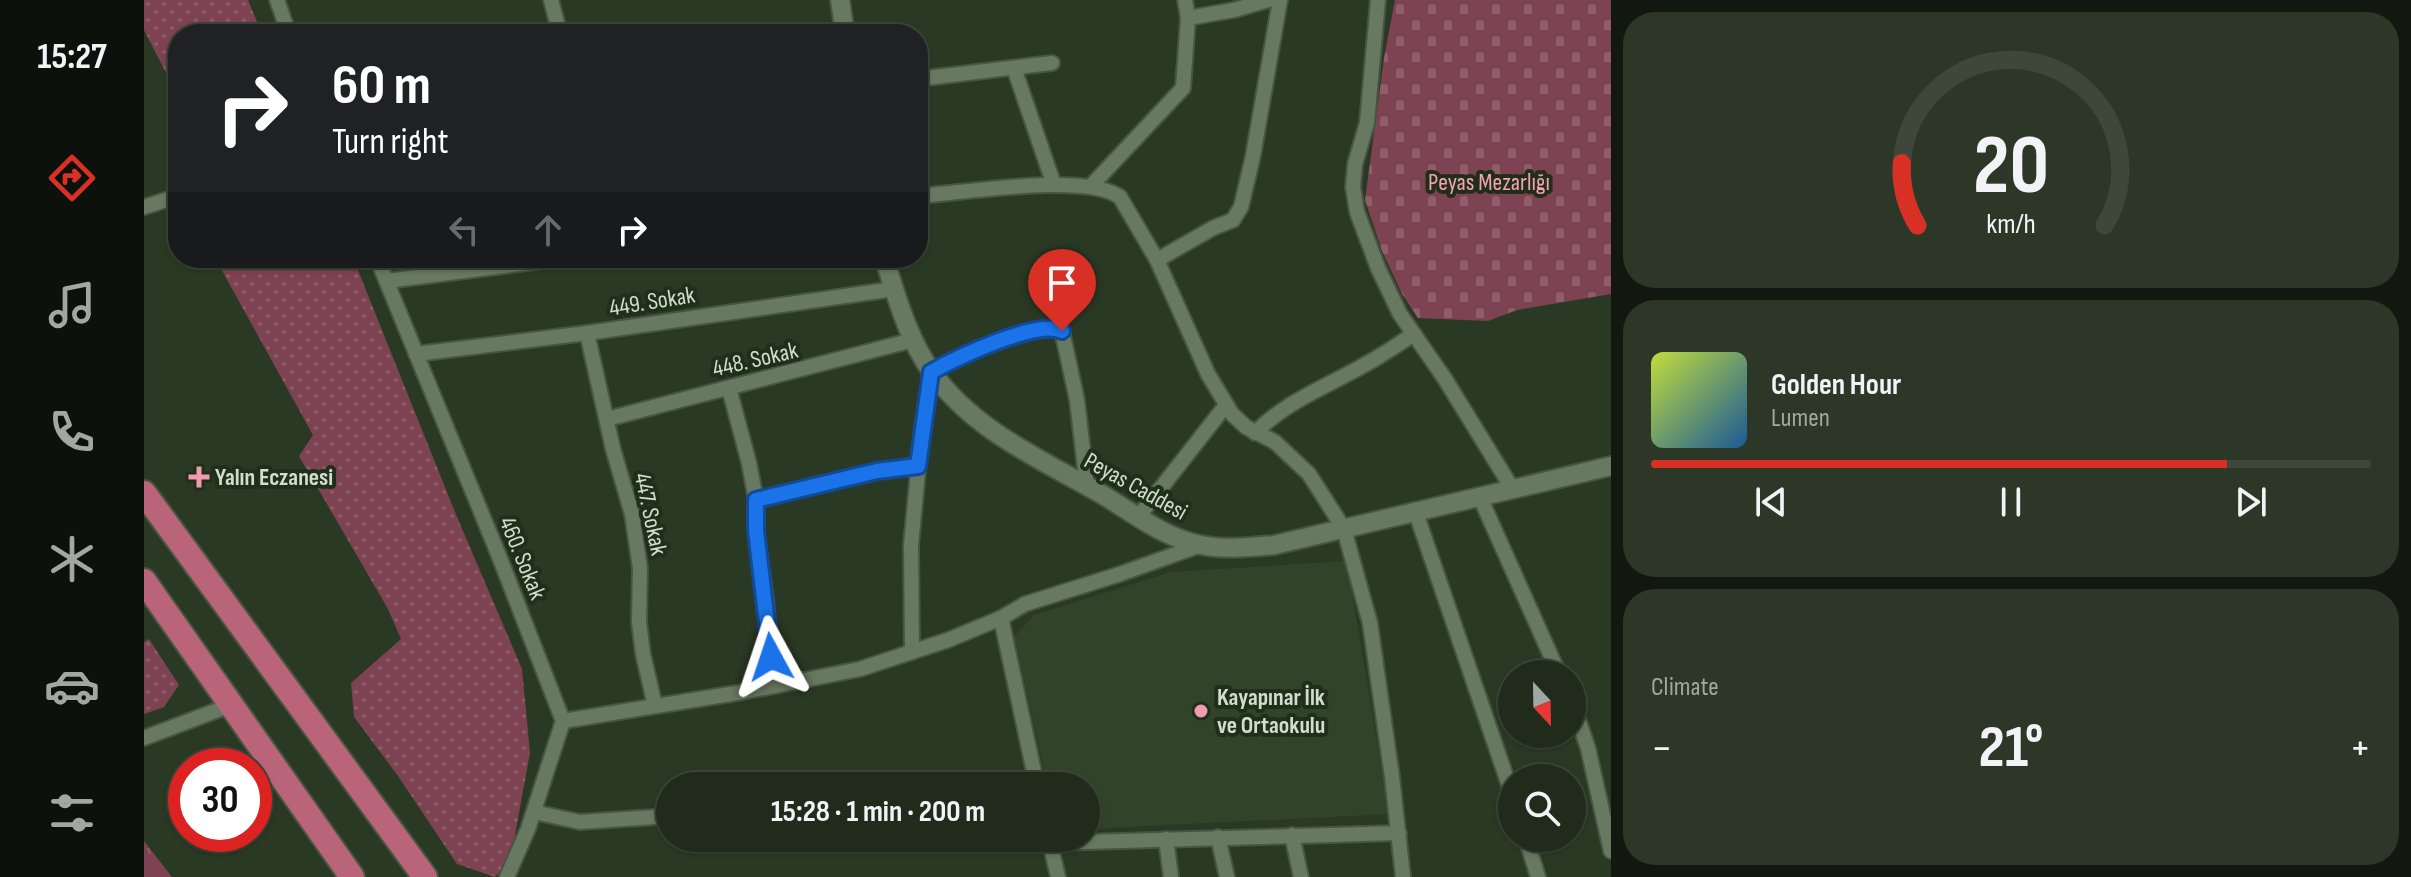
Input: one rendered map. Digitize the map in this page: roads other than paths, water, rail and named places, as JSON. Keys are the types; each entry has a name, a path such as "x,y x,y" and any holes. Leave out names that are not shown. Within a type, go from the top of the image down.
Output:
{"highway":[{"path":"144,493 425,877"},
{"path":"144,581 352,877"}],"street":[{"path":"277,0 285,24"},
{"path":"551,0 557,24"},
{"path":"840,0 844,24"},
{"path":"1091,186 1183,88 1188,18 1185,0"},
{"path":"1188,18 1268,0"},
{"path":"1157,260 1233,220 1241,207 1280,0"},
{"path":"1378,0 1367,123 1355,164 1353,187 1357,212 1378,268 1400,314 1445,379 1512,488"},
{"path":"928,78 1052,63"},
{"path":"1014,68 1054,185"},
{"path":"928,195 1054,185 1091,186 1110,190 1120,197 1157,260 1208,374 1232,414 1255,433 1275,442 1309,474 1344,529 1370,623 1403,877"},
{"path":"144,207 168,199"},
{"name":"460. Sokak","path":"381,268 563,721"},
{"path":"387,281 488,268"},
{"name":"Peyas Caddesi","path":"887,268 913,340 931,372 972,416 1028,456 1087,486 1168,534 1201,545 1274,545 1611,466"},
{"name":"449. Sokak","path":"416,354 894,289"},
{"path":"912,652 911,545 931,372 964,354 1003,340 1054,327 1062,331 1077,400 1087,486"},
{"name":"447. Sokak","path":"587,333 632,514 640,568 639,622 655,706"},
{"path":"1255,433 1282,410 1368,364 1414,334"},
{"name":"448. Sokak","path":"607,419 913,340"},
{"path":"729,388 756,500 756,531 774,686"},
{"path":"1139,516 1226,405"},
{"path":"756,500 877,471 918,466"},
{"path":"1479,495 1553,660"},
{"path":"1415,510 1502,764"},
{"path":"507,877 534,812 563,721 860,669 1001,618 1025,604 1201,545"},
{"path":"1001,618 1034,772"},
{"path":"144,738 231,705"},
{"path":"1586,742 1611,851"},
{"path":"534,812 580,822 656,817"},
{"path":"1100,840 1399,833"},
{"path":"1292,835 1301,877"},
{"path":"1218,837 1227,877"},
{"path":"1166,839 1171,877"},
{"path":"1052,852 1058,877"},
{"path":"1530,852 1538,877"}],"place":[{"name":"Yalın Eczanesi","path":"199,477"},
{"name":"Kayapınar İlk ve Ortaokulu","path":"1201,711"}],"park label":[{"name":"Peyas Mezarlığı","path":"1489,182"}]}
